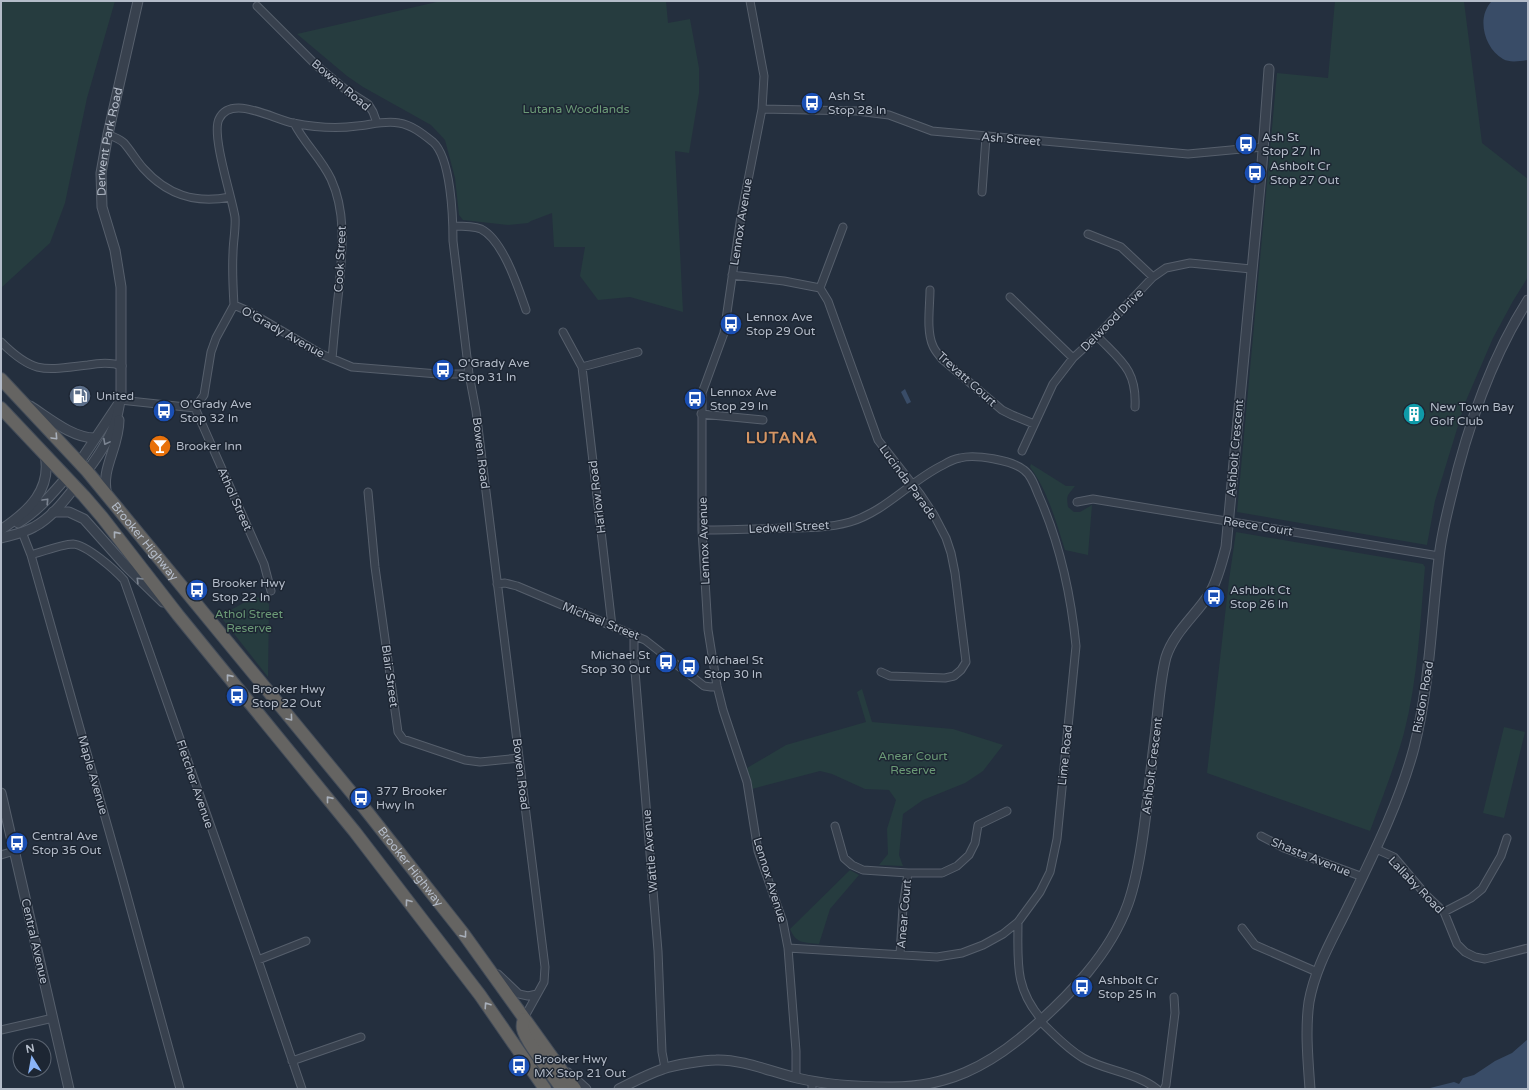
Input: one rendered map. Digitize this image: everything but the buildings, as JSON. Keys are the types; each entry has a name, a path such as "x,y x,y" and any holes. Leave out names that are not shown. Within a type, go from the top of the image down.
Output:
{"highway":[{"name":"Brooker Highway","path":"1,379 87,471 365,809 463,933 576,1089"},
{"name":"Brooker Highway","path":"1,408 75,487 117,535 178,615 360,838 480,995 545,1089"},
{"path":"66,478 79,462"},
{"name":"Derwent Park Road","path":"75,487 87,471"},
{"path":"524,1018 523,1029 526,1035 538,1056 562,1089"}],"street":[{"name":"Derwent Park Road","path":"87,471 109,437 115,422 119,404 122,366 121,287 115,250 102,207 100,190 101,173 108,134 138,1"},
{"name":"Lennox Avenue","path":"750,1 764,76 762,109 741,216 724,333 702,393 702,530 708,630 717,686 723,710 747,782 758,850 783,922 788,948 796,1051 796,1078"},
{"name":"Bowen Road","path":"257,6 316,65 346,90 368,104 377,123 399,123 417,129 434,143 445,162 469,374 476,411 545,967 544,982 524,1018"},
{"name":"Ashbolt Crescent","path":"619,1089 665,1068 715,1060 730,1061 796,1078 812,1085 892,1087 924,1085 947,1080 964,1074 1000,1054 1041,1021 1078,984 1096,962 1120,922 1129,902 1141,849 1166,656 1178,634 1212,588 1220,569 1226,547 1269,69"},
{"path":"234,305 232,254 235,218 217,132 218,120 223,112 232,107 243,107 294,123 336,128 377,123"},
{"name":"Ash Street","path":"762,109 858,111 889,115 932,131 1188,154 1263,147"},
{"name":"Cook Street","path":"294,123 299,134 324,165 337,196 342,222 342,253 332,359"},
{"path":"108,134 123,142 144,169 160,184 180,195 198,200 215,200 230,197"},
{"path":"982,192 986,137"},
{"path":"453,226 476,228 489,234 497,244 517,283 526,310"},
{"path":"732,275 784,280 820,288 843,227"},
{"path":"1088,234 1121,247 1153,277"},
{"name":"Delwood Drive","path":"1022,451 1053,384 1073,358 1097,336 1153,277 1166,268 1190,263 1251,269"},
{"name":"Lucinda Parade","path":"820,288 828,301 878,440 934,515 946,538 951,553 956,581 966,662 962,670 954,676 945,678 890,676 881,672"},
{"name":"Trevatt Court","path":"930,290 930,334 935,351 942,359 994,404 1012,415 1034,424"},
{"path":"1010,298 1073,358"},
{"name":"Risdon Road","path":"1310,1089 1308,1016 1309,1003 1316,972 1376,849 1405,776 1424,703 1428,676 1439,556 1454,483 1473,417 1498,355 1528,300"},
{"name":"O'Grady Avenue","path":"195,408 204,395 211,352 216,338 234,305 248,311 332,359 352,367 438,374 469,374"},
{"name":"Harlow Road","path":"563,332 582,367 612,626"},
{"path":"1097,336 1127,366 1134,382 1136,394 1135,407"},
{"path":"1,342 20,360 26,364 39,368 108,364 122,366"},
{"path":"582,367 638,352"},
{"path":"19,398 74,433 84,437 95,438"},
{"path":"119,404 195,408"},
{"path":"79,462 119,404"},
{"path":"108,497 105,486 105,476 117,441 119,427 119,404"},
{"name":"Athol Street","path":"195,408 264,564 271,591"},
{"path":"701,414 764,420"},
{"path":"1,532 31,504 41,491 47,473 45,455"},
{"name":"Lime Road","path":"788,948 937,957 962,953 983,946 1003,934 1018,922 1040,892 1050,872 1057,840 1076,646 1058,545 1035,486 1025,471 1016,466 975,457 960,458 942,465 912,485"},
{"path":"1,532 28,516 44,504 66,478"},
{"name":"Ledwell Street","path":"702,530 825,527 850,522 873,513 912,485"},
{"name":"Derwent Park Road","path":"1,532 22,532 35,527 53,512 75,487"},
{"name":"Blair Street","path":"368,492 376,567 398,732 403,739 465,760 485,762 519,758"},
{"name":"Reece Court","path":"1077,502 1093,499 1439,556"},
{"path":"53,512 70,512 84,519 130,571 178,615"},
{"name":"Maple Avenue","path":"22,532 30,555 122,877 180,1089"},
{"name":"Fletcher Avenue","path":"30,555 66,545 78,545 88,550 112,568 124,580 302,1089"},
{"name":"Michael Street","path":"497,584 505,583 517,586 645,640 656,646 704,686 717,686"},
{"name":"Wattle Avenue","path":"634,635 658,951 662,1052 665,1068"},
{"name":"Central Avenue","path":"1,793 69,1089"},
{"name":"Anear Court","path":"835,826 844,858 852,865 863,870 908,873 942,873 957,866 969,855 975,843 978,825 1007,811"},
{"name":"Shasta Avenue","path":"1261,836 1284,848 1362,877"},
{"path":"1444,912 1471,898 1482,889 1501,856 1507,838"},
{"name":"Lallaby Road","path":"1376,849 1394,857 1426,895 1444,912 1457,944 1462,950 1470,955 1485,959 1528,948"},
{"path":"1,855 14,851"},
{"name":"Anear Court","path":"900,954 903,907 908,873"},
{"path":"1018,922 1018,977 1025,995 1041,1021 1062,1043 1084,1058 1134,1076 1151,1084 1157,1089"},
{"path":"1242,928 1255,945 1316,972"},
{"path":"258,960 306,941"},
{"path":"481,958 519,994 523,996 537,994"},
{"path":"1164,1089 1166,1085 1176,1013 1174,997"},
{"path":"1,1030 53,1018"},
{"path":"292,1061 361,1037"},
{"path":"553,1059 586,1089"},
{"name":"Ashbolt Crescent","path":"628,1089 637,1081"}],"green space":[{"path":"1,1 115,1 87,98 65,203 50,243 1,288"},
{"name":"Lutana Woodlands","path":"441,1 666,1 668,23 690,19 699,68 699,93 689,153 675,151 683,312 630,297 598,300 580,276 585,247 554,247 552,213 528,223 508,225 463,220 459,215 455,178 445,140 431,125 363,87 347,76 297,34"},
{"path":"1335,1 1464,2 1482,143 1528,179 1528,277 1493,338 1465,403 1435,501 1427,545 1237,512 1277,73 1328,78"},
{"path":"1031,464 1066,486 1075,486 1068,495 1067,499 1068,507 1074,512 1080,512 1092,505 1088,555 1065,550 1047,496 1030,467"},
{"path":"1236,532 1423,564 1425,567 1418,651 1409,713 1397,758 1370,831 1207,773 1229,580"},
{"name":"Athol Street Reserve","path":"256,596 269,604 268,677 220,616"},
{"name":"Anear Court Reserve","path":"862,689 872,722 953,729 1003,745 983,771 965,783 923,800 903,814 899,855 903,866 879,865 888,854 887,829 896,800 889,790 865,789 832,774 820,771 752,789 747,768 786,745 866,722 857,692"},
{"path":"1504,727 1525,732 1504,818 1483,813"},
{"path":"850,870 859,875 830,909 819,944 798,940 792,934 790,929"}],"water":[{"path":"1492,1 1528,1 1528,60 1509,61 1496,54 1491,48 1484,32 1483,23 1484,15"},
{"path":"905,389 911,402 907,404 901,392"},
{"path":"1528,1039 1528,1089 1426,1089 1454,1082 1459,1084 1463,1078 1474,1075 1495,1061 1512,1053"}],"place":[{"name":"Ash St Stop 28 In","path":"812,103"},
{"name":"Ash St Stop 27 In","path":"1246,144"},
{"name":"Ashbolt Cr Stop 27 Out","path":"1255,173"},
{"name":"Lennox Ave Stop 29 Out","path":"731,324"},
{"name":"O'Grady Ave Stop 31 In","path":"443,370"},
{"name":"United","path":"80,396"},
{"name":"Lennox Ave Stop 29 In","path":"695,399"},
{"name":"O'Grady Ave Stop 32 In","path":"164,411"},
{"name":"New Town Bay Golf Club","path":"1414,414"},
{"name":"Brooker Inn","path":"160,446"},
{"name":"Brooker Hwy Stop 22 In","path":"197,590"},
{"name":"Ashbolt Ct Stop 26 In","path":"1214,597"},
{"name":"Michael St Stop 30 Out","path":"666,662"},
{"name":"Michael St Stop 30 In","path":"689,667"},
{"name":"Brooker Hwy Stop 22 Out","path":"237,696"},
{"name":"377 Brooker Hwy In","path":"361,798"},
{"name":"Central Ave Stop 35 Out","path":"17,843"},
{"name":"Ashbolt Cr Stop 25 In","path":"1082,987"},
{"name":"Brooker Hwy MX Stop 21 Out","path":"519,1066"}],"district":[{"name":"LUTANA","path":"782,438"}]}
